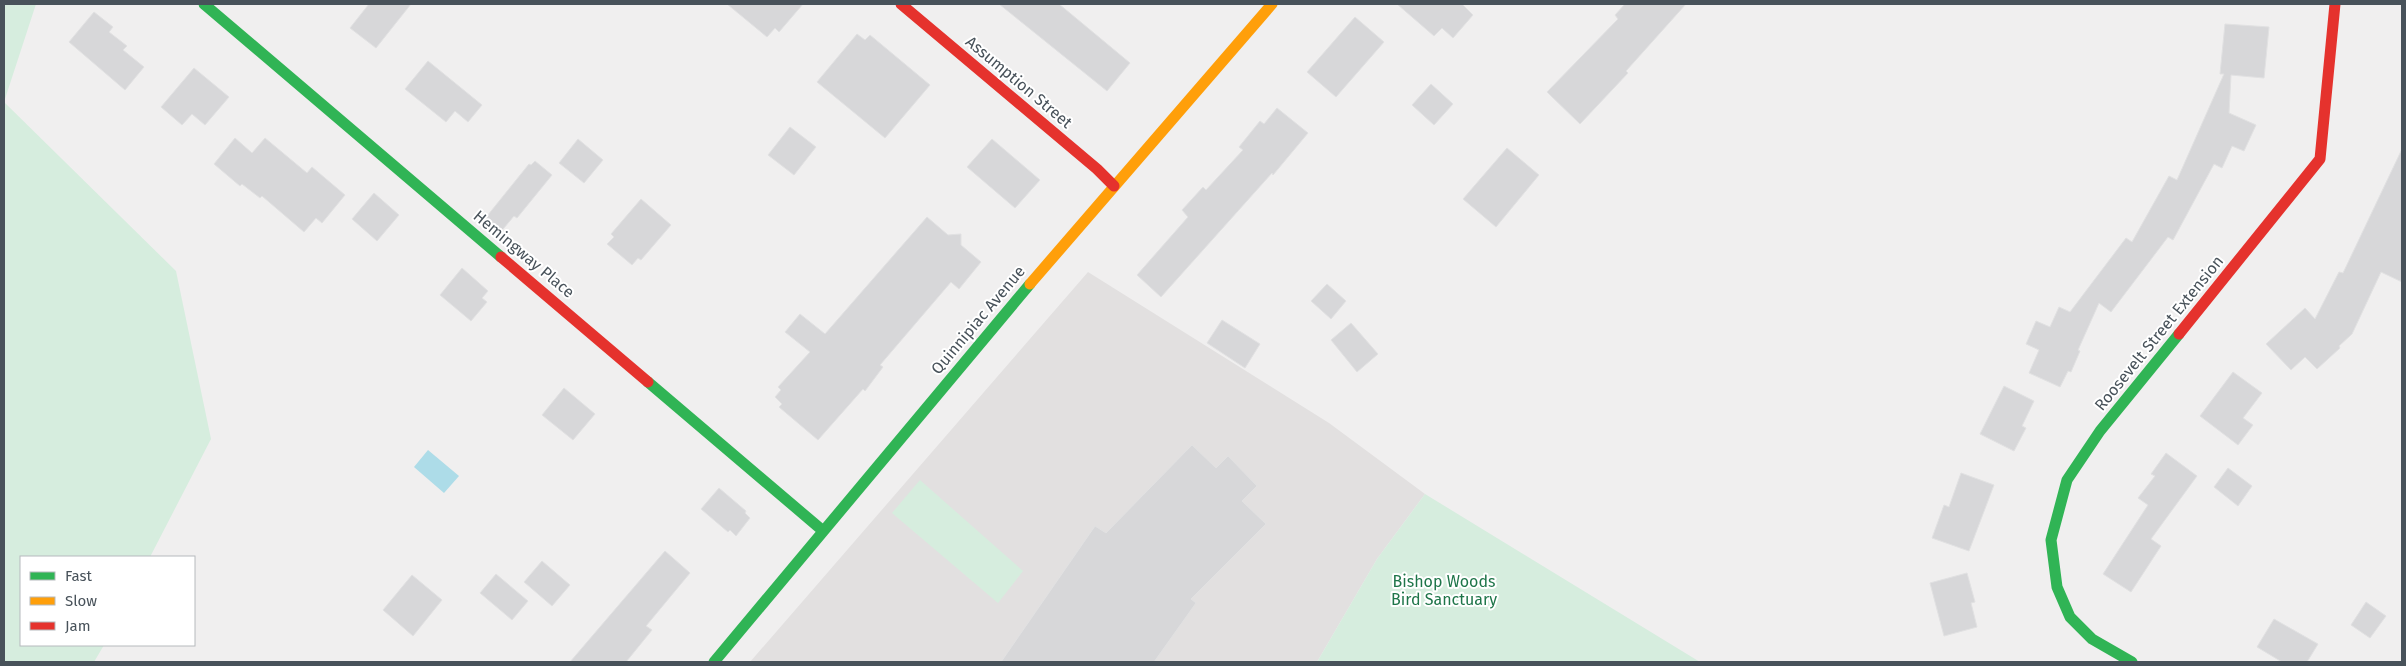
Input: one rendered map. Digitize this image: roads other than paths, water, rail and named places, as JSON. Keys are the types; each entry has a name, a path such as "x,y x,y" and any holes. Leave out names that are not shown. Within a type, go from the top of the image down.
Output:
{"street":[{"name":"Hemingway Place","path":"204,4 822,530"},
{"name":"Assumption Street","path":"901,4 1097,169 1114,186"},
{"name":"Quinnipiac Avenue","path":"714,662 822,530 1114,186 1272,4"},
{"name":"Roosevelt Street Extension","path":"2132,662 2092,638 2070,617 2057,587 2052,557 2052,540 2056,514 2067,480 2100,431 2320,159 2335,4"}],"water":[{"path":"428,450 459,476 444,493 414,467"}],"park label":[{"name":"Bishop Woods Bird Sanctuary","path":"1444,590"}]}
